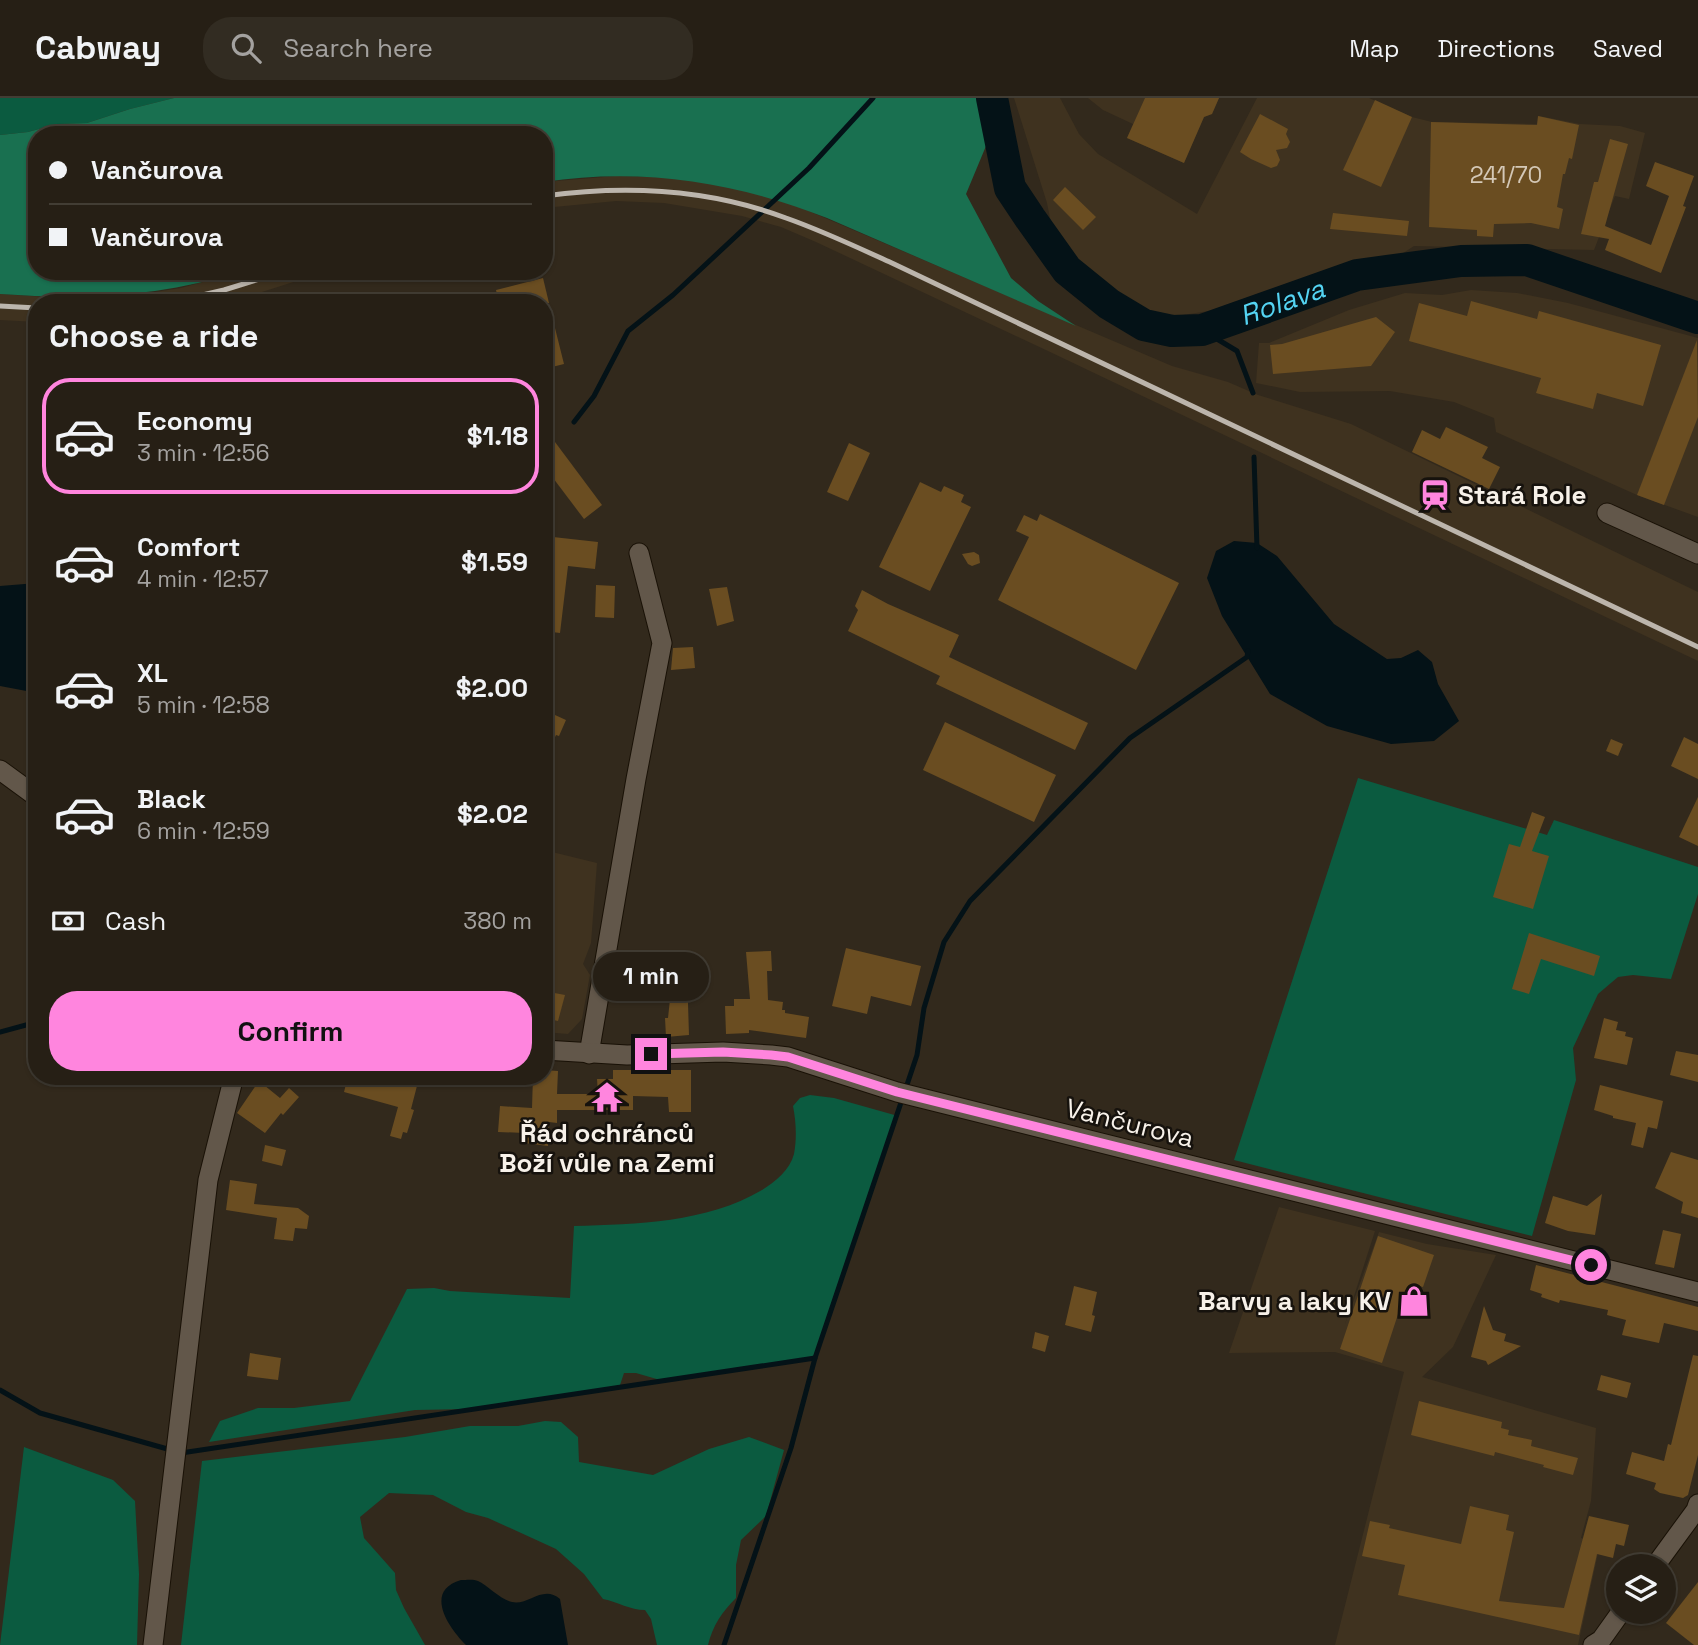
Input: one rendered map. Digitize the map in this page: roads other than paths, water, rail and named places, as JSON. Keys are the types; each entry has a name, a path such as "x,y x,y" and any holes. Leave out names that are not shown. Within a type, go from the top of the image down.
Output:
{"street":[{"path":"1607,513 1698,554"},
{"path":"589,1054 662,643 639,553"},
{"path":"0,770 28,790"},
{"name":"Vančurova","path":"553,1051 589,1054 735,1052 788,1057 911,1095 1698,1292"},
{"path":"153,1645 208,1180 232,1085"},
{"path":"1664,1554 1697,1508"},
{"path":"1593,1645 1601,1640 1613,1624"}],"waterway":[{"path":"574,422 594,396 628,331 673,295 809,168 873,98"},
{"name":"Rolava","path":"992,98 1010,188 1030,218 1067,270 1109,304 1144,325 1172,331 1202,330 1357,275 1461,261 1527,260 1698,318"},
{"path":"1202,330 1237,351 1253,393"},
{"path":"1254,457 1257,548"},
{"path":"724,1645 791,1448 815,1358 917,1055 924,1008 944,942 970,901 1130,738 1247,657 1248,651"},
{"path":"0,1032 28,1024"},
{"path":"181,1453 815,1358"},
{"path":"0,1390 40,1413 171,1450"}],"railway":[{"path":"553,195 636,190 697,195 757,208 800,223 894,264 1698,647"},
{"path":"207,294 256,280"},
{"path":"0,306 28,308"}],"place":[{"name":"Stará Role","path":"1435,495"},
{"name":"Řád ochránců Boží vůle na Zemi","path":"607,1097"},
{"name":"Barvy a laky KV","path":"1414,1301"}]}
